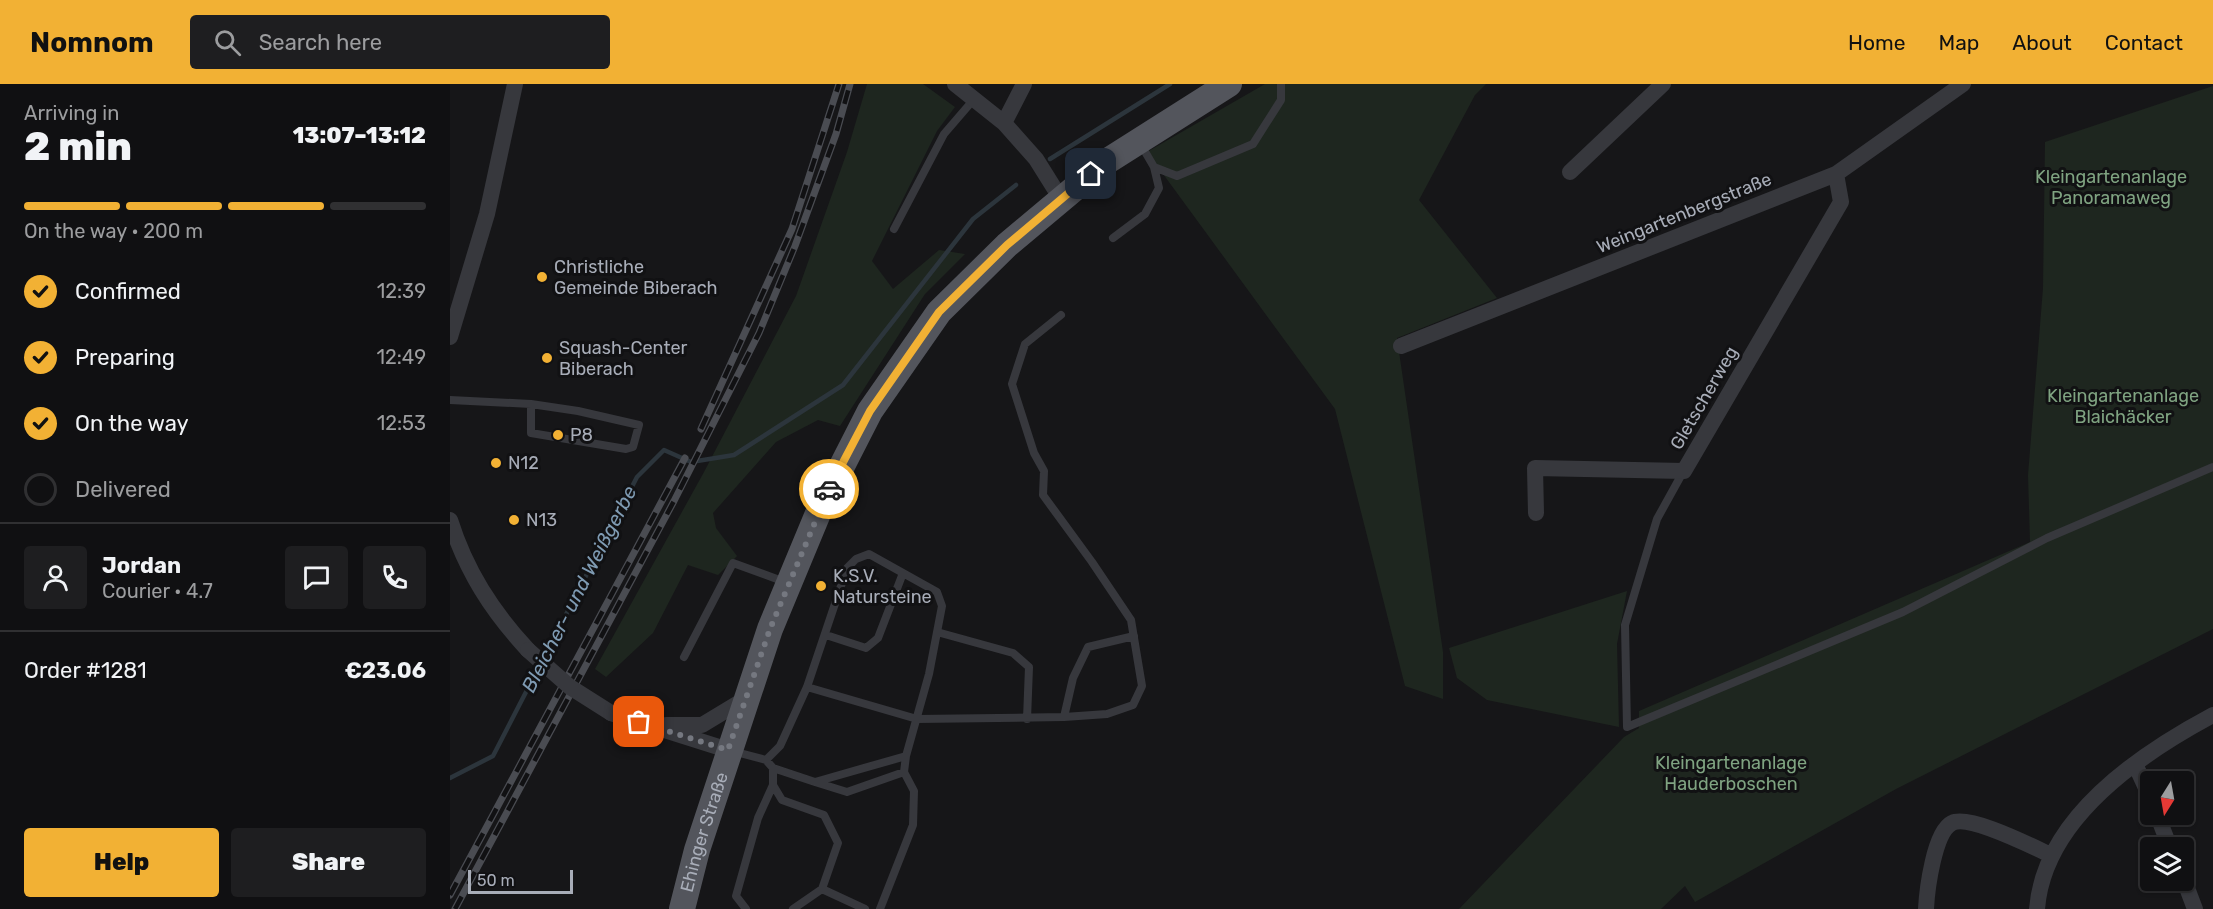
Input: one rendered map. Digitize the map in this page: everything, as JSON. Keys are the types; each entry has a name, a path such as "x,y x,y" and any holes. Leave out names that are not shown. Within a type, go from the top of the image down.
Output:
{"main road":[{"name":"Ehinger Straße","path":"682,909 697,850 745,699 789,583 845,456 870,411 939,312 1007,245 1061,199 1142,146 1229,84"}],"street":[{"path":"450,337 487,214 515,84"},
{"path":"955,84 1004,123 1036,159 1061,199"},
{"path":"1004,123 1024,84"},
{"path":"1570,172 1663,84"},
{"name":"Weingartenbergstraße","path":"1401,346 1836,174 1963,84"},
{"name":"Gletscherweg","path":"1536,513 1535,468 1684,471 1841,202 1836,174"},
{"path":"450,520 468,568 484,598 528,650 570,687 611,713 728,750"},
{"path":"639,722 679,727 702,725 745,699"},
{"path":"2037,909 2051,855 2070,826 2099,795 2135,764 2213,715"},
{"path":"2135,764 2140,775"},
{"path":"1926,909 1932,866 1943,831 1950,823 1957,821 1976,825 2051,855"},
{"path":"2188,891 2195,909"}],"lane":[{"path":"1154,167 1177,176 1253,144 1281,100 1281,84"},
{"path":"894,229 944,134 975,98"},
{"path":"1113,238 1145,214 1159,188 1154,167 1142,146"},
{"path":"807,687 917,719 1064,717 1107,714 1133,705 1142,686 1131,621 1043,495 1044,471 1034,453 1012,384 1025,344 1060,315"},
{"path":"450,400 531,404 578,411 639,425 633,447 626,449 531,433 531,404"},
{"path":"1684,471 1657,519 1625,625 1627,727 1903,612 2047,538 2213,467"},
{"path":"766,760 780,746 807,687 847,568 856,559 869,554 937,592 942,606 904,772 914,791 913,825 880,909"},
{"path":"684,657 733,564 789,583"},
{"path":"826,635 866,648 878,638 903,573"},
{"path":"937,632 1012,653 1029,667 1027,719"},
{"path":"1064,717 1073,678 1088,647 1134,636"},
{"path":"728,750 766,760 773,768 847,792 904,772"},
{"path":"815,782 906,756"},
{"path":"746,909 736,896 758,818 772,786 773,768"},
{"path":"772,786 782,800 824,815 838,843 822,889 800,907"},
{"path":"822,889 865,909"}],"green space":[{"path":"867,84 923,84 955,107 937,131 872,261 893,289 939,250 965,254 925,294 840,426 818,420 776,442 713,513 716,528 737,556 718,575 688,565 653,633 606,677 595,669 704,472 796,296 847,152"},
{"path":"1265,84 1486,84 1475,95 1419,200 1497,298 1397,338 1443,652 1443,699 1405,686 1335,409 1147,152"},
{"path":"2213,86 2213,629 1896,789 1695,902 1685,886 1661,909 1459,909 1624,737 1639,728 1639,711 2030,542 2028,475 2043,288 2045,142"},
{"path":"1627,591 1617,644 1619,727 1487,700 1457,678 1449,648"}],"waterway":[{"name":"Bleicher- und Weißgerbe","path":"1050,159 1170,84"},
{"name":"Bleicher- und Weißgerbe","path":"450,778 493,756 637,477 664,450 691,462 734,455 843,385 973,219 1016,185"}],"railway":[{"path":"701,429 792,229 839,84"},
{"path":"455,909 674,501 759,333 795,246 836,134 850,84"},
{"path":"450,895 685,458"}],"way so far":[{"path":"639,722 728,750 770,629 829,489"}],"place":[{"name":"Christliche Gemeinde Biberach","path":"542,277"},
{"name":"Squash-Center Biberach","path":"547,358"},
{"name":"P8","path":"558,435"},
{"name":"N12","path":"496,463"},
{"name":"N13","path":"514,520"},
{"name":"K.S.V. Natursteine","path":"821,586"}],"route":[{"path":"829,489 870,411 939,312 1007,245 1091,174"}],"park label":[{"name":"Kleingartenanlage Panoramaweg","path":"2111,187"},
{"name":"Kleingartenanlage Blaichäcker","path":"2123,406"},
{"name":"Kleingartenanlage Hauderboschen","path":"1731,773"}]}
